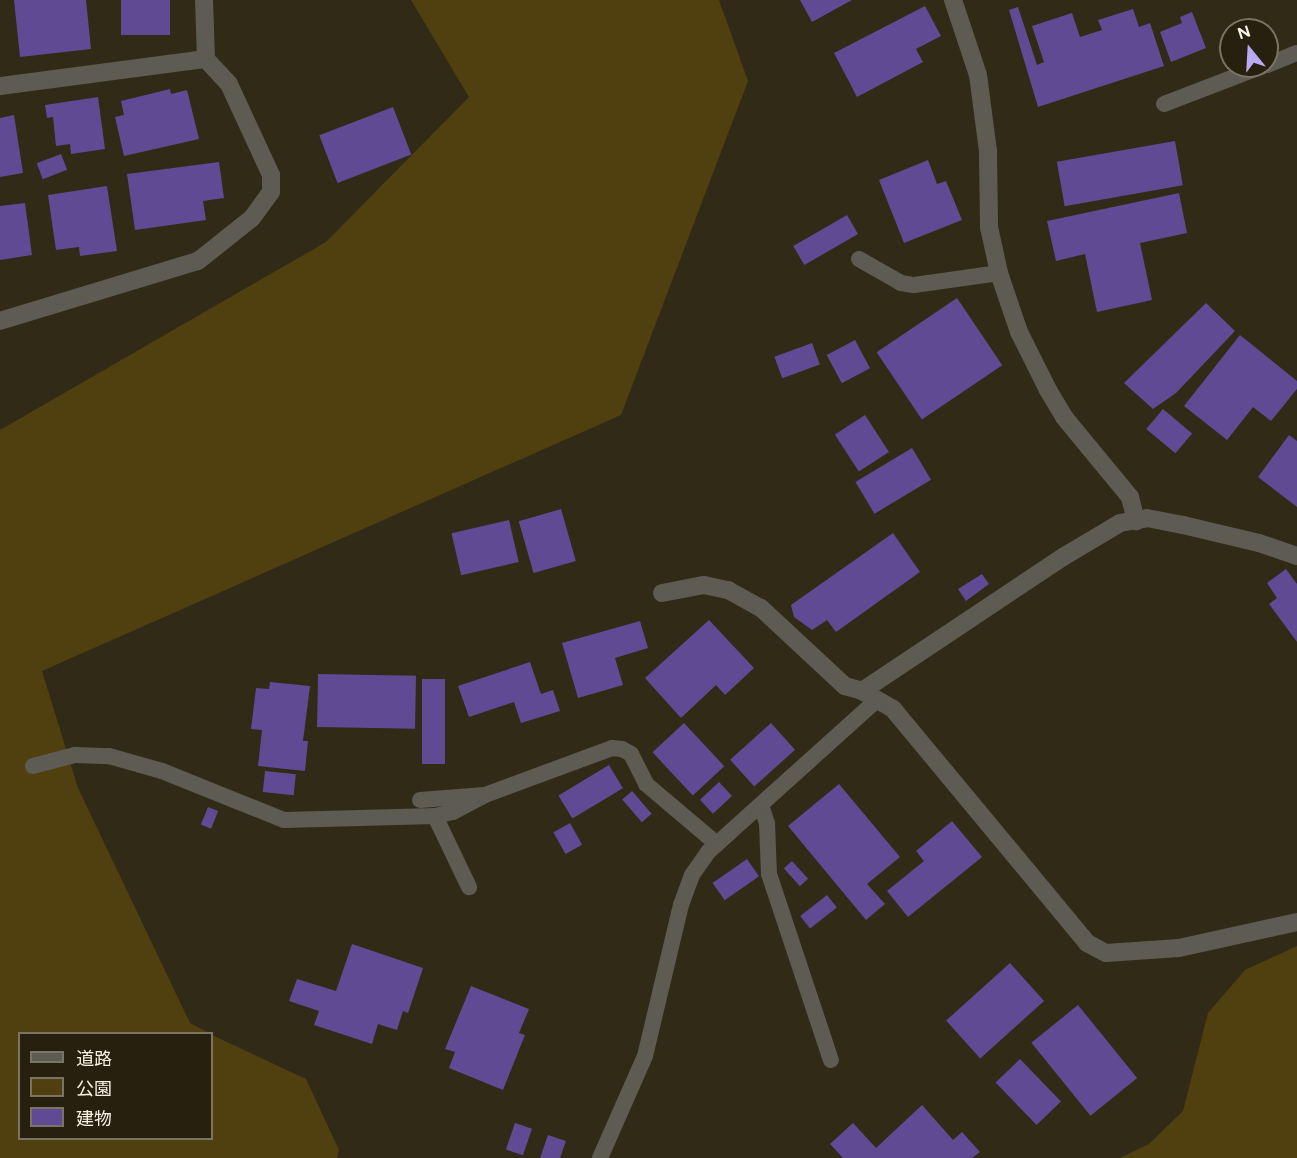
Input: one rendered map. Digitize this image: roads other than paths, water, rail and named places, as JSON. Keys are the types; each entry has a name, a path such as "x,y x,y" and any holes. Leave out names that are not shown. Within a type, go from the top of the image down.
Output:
{"street":[{"path":"0,321 198,261 252,218 271,192 271,174 229,84 206,59 204,0"},
{"path":"953,0 978,75 988,151 989,227 999,273 1019,332 1064,417 1130,496 1136,520"},
{"path":"0,86 206,59"},
{"path":"870,695 1063,558 1120,524 1147,518 1259,543 1297,556"},
{"path":"662,593 704,585 728,590 761,608 845,686 870,695 893,709 1088,943 1106,953 1179,948 1297,922"}],"lane":[{"path":"1279,60 1297,53"},
{"path":"1164,104 1231,78"},
{"path":"859,260 901,283 914,285 999,273"},
{"path":"600,1158 645,1056 664,971 692,875 717,844 761,805 870,695"},
{"path":"33,766 75,755 109,756 162,771 284,820 435,816 453,812 485,795 612,748 622,749 631,754 646,784 717,844"},
{"path":"420,800 465,799 485,795"},
{"path":"761,805 767,823 769,874 831,1060"},
{"path":"435,816 469,887"}]}
